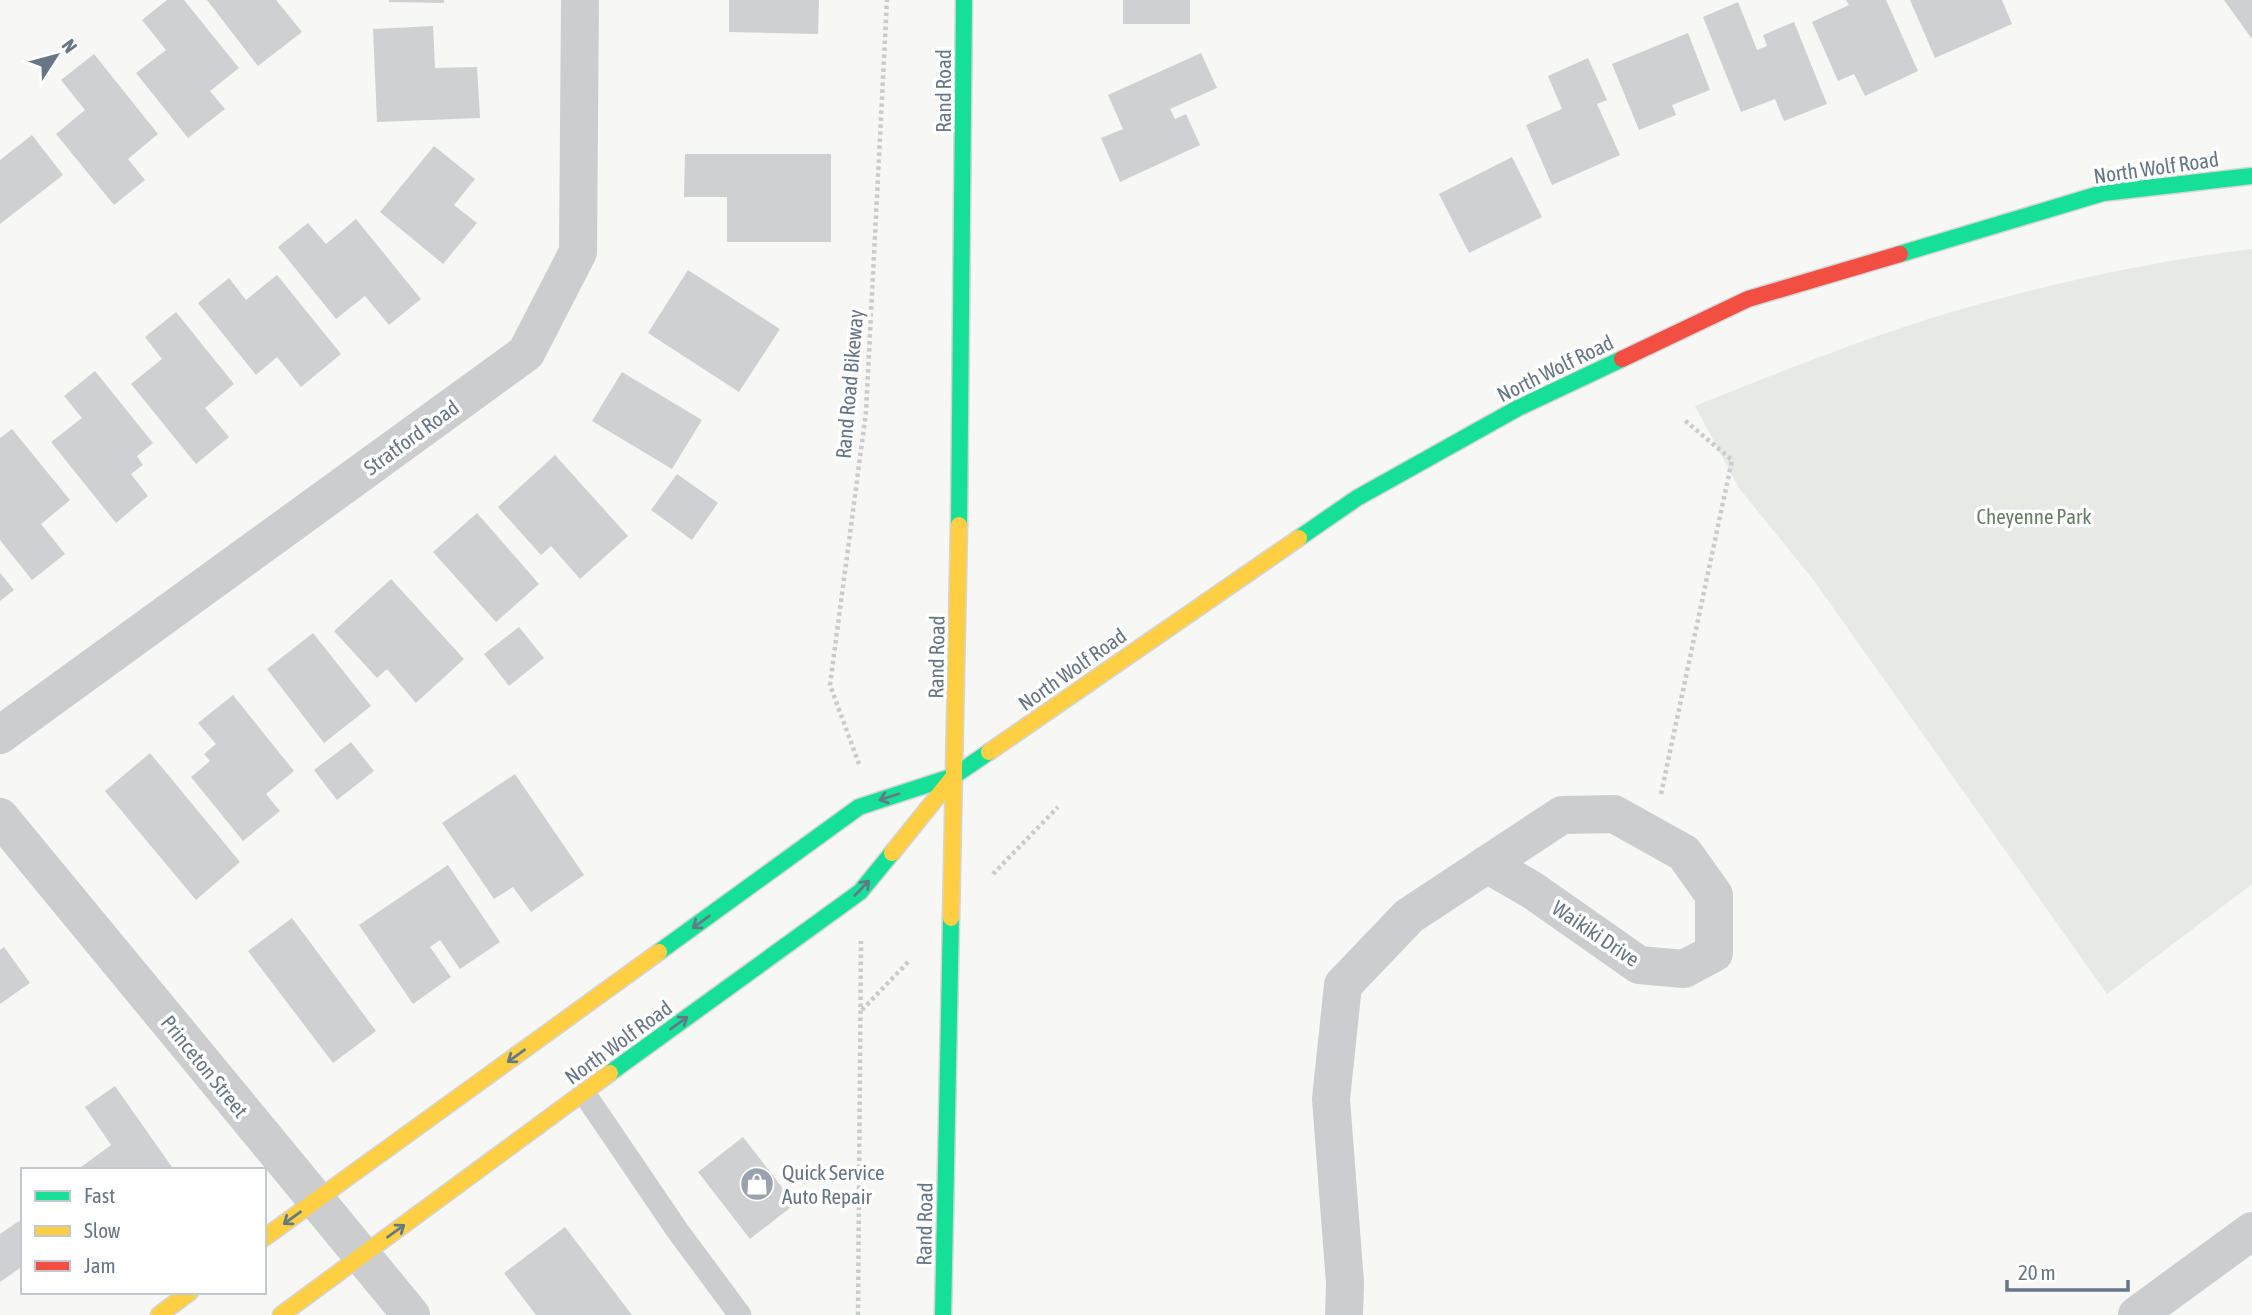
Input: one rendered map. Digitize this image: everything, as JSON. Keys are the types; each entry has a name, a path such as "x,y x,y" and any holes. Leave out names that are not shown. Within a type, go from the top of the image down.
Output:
{"main road":[{"name":"Rand Road","path":"943,1315 964,307 964,0"},
{"name":"North Wolf Road","path":"281,1315 860,892 954,776 1357,498 1518,408 1748,299 2103,193 2252,176"},
{"name":"North Wolf Road","path":"266,1237 859,807 954,776"},
{"path":"159,1315 187,1294"}],"street":[{"name":"Stratford Road","path":"0,735 526,354 578,252 580,0"},
{"name":"Waikiki Drive","path":"1344,1315 1345,1283 1331,1099 1343,985 1409,916 1487,864 1562,815 1614,814 1684,853 1714,895 1714,953 1684,969 1639,965 1532,890 1487,864"},
{"name":"Princeton Street","path":"0,817 411,1315"},
{"path":"2137,1315 2252,1231"}],"lane":[{"path":"584,1093 677,1230 740,1315"}],"path":[{"name":"Rand Road Bikeway","path":"859,763 830,685 866,412 887,0"},
{"path":"1653,836 1732,460 1683,419"},
{"path":"858,1315 861,1011"}],"green space":[{"name":"Cheyenne Park","path":"2252,249 2252,884 2107,994 1815,582 1739,488 1695,406 1834,352 1960,310 2126,269"}],"building":[{"path":"167,0 184,0 239,68 210,91 225,109 188,138 136,73 166,50 142,20"},
{"path":"207,0 276,0 302,32 258,66"},
{"path":"444,0 444,3 389,2"},
{"path":"729,0 819,0 818,34 729,32"},
{"path":"1123,0 1190,0 1190,24 1123,24"},
{"path":"1846,0 1886,0 1918,71 1865,96 1854,74 1838,81 1812,22 1849,5"},
{"path":"1910,0 2002,0 2012,24 1935,58"},
{"path":"2224,0 2252,0 2252,39"},
{"path":"1738,2 1757,50 1767,46 1763,35 1794,22 1827,104 1784,121 1775,99 1741,112 1703,17"},
{"path":"433,26 435,68 477,67 480,118 377,122 373,29"},
{"path":"1688,33 1710,90 1672,105 1676,115 1639,130 1612,64"},
{"path":"1201,53 1217,88 1170,109 1175,119 1186,114 1200,145 1120,182 1101,138 1123,129 1108,95"},
{"path":"94,54 158,134 128,159 145,180 114,205 56,134 85,110 61,80"},
{"path":"1588,58 1607,100 1597,104 1620,155 1552,185 1526,125 1562,109 1548,76"},
{"path":"32,135 63,175 0,224 0,160"},
{"path":"434,146 475,179 454,205 477,223 443,264 380,212"},
{"path":"685,154 831,154 831,242 727,242 727,197 684,197"},
{"path":"1512,157 1542,217 1469,253 1439,194"},
{"path":"356,219 421,299 389,325 365,296 336,319 278,247 308,223 326,244"},
{"path":"688,270 780,329 739,392 648,333"},
{"path":"277,275 341,354 301,387 277,357 256,375 198,303 229,278 246,300"},
{"path":"176,312 234,384 205,408 229,437 196,464 131,384 162,359 145,337"},
{"path":"95,371 153,443 137,456 143,465 131,474 148,496 116,523 51,442 82,418 64,396"},
{"path":"622,372 702,420 672,469 592,421"},
{"path":"12,429 70,500 41,524 65,554 32,580 0,540 0,438"},
{"path":"555,455 628,536 580,579 551,546 541,555 498,507"},
{"path":"677,474 718,503 692,540 651,510"},
{"path":"477,513 539,584 496,622 433,552"},
{"path":"0,573 14,590 0,601"},
{"path":"391,579 464,659 416,703 387,669 377,678 334,631"},
{"path":"519,627 544,658 509,686 484,654"},
{"path":"313,633 371,706 324,743 267,669"},
{"path":"233,695 294,771 266,794 280,811 243,841 191,777 210,761 204,754 216,744 198,723"},
{"path":"351,742 374,771 337,800 314,770"},
{"path":"150,753 240,862 196,900 105,791"},
{"path":"515,774 584,875 531,912 513,887 494,899 442,823"},
{"path":"448,865 500,942 460,969 440,940 430,947 451,977 413,1004 359,925"},
{"path":"292,918 376,1031 333,1063 248,951"},
{"path":"4,947 30,983 0,1004 0,950"},
{"path":"115,1086 173,1168 80,1168 111,1145 85,1107"},
{"path":"743,1137 795,1204 750,1239 698,1172"},
{"path":"19,1221 21,1224 21,1267 0,1282 0,1234"},
{"path":"565,1227 632,1315 536,1315 504,1273"}],"traffic: fast":[{"path":"959,525 964,0"},
{"path":"1900,254 2103,193 2252,176"},
{"path":"1299,538 1357,498 1518,408 1622,359"},
{"path":"659,952 859,807 954,776 989,752"},
{"path":"610,1073 860,892 892,853"},
{"path":"943,1315 951,918"}],"traffic: slow":[{"path":"951,918 959,525"},
{"path":"989,752 1299,538"},
{"path":"892,853 954,776"},
{"path":"266,1237 659,952"},
{"path":"281,1315 610,1073"},
{"path":"159,1315 187,1294"}],"traffic: jam":[{"path":"1622,359 1748,299 1900,254"}],"place":[{"name":"Quick Service Auto Repair","path":"757,1184"}]}
